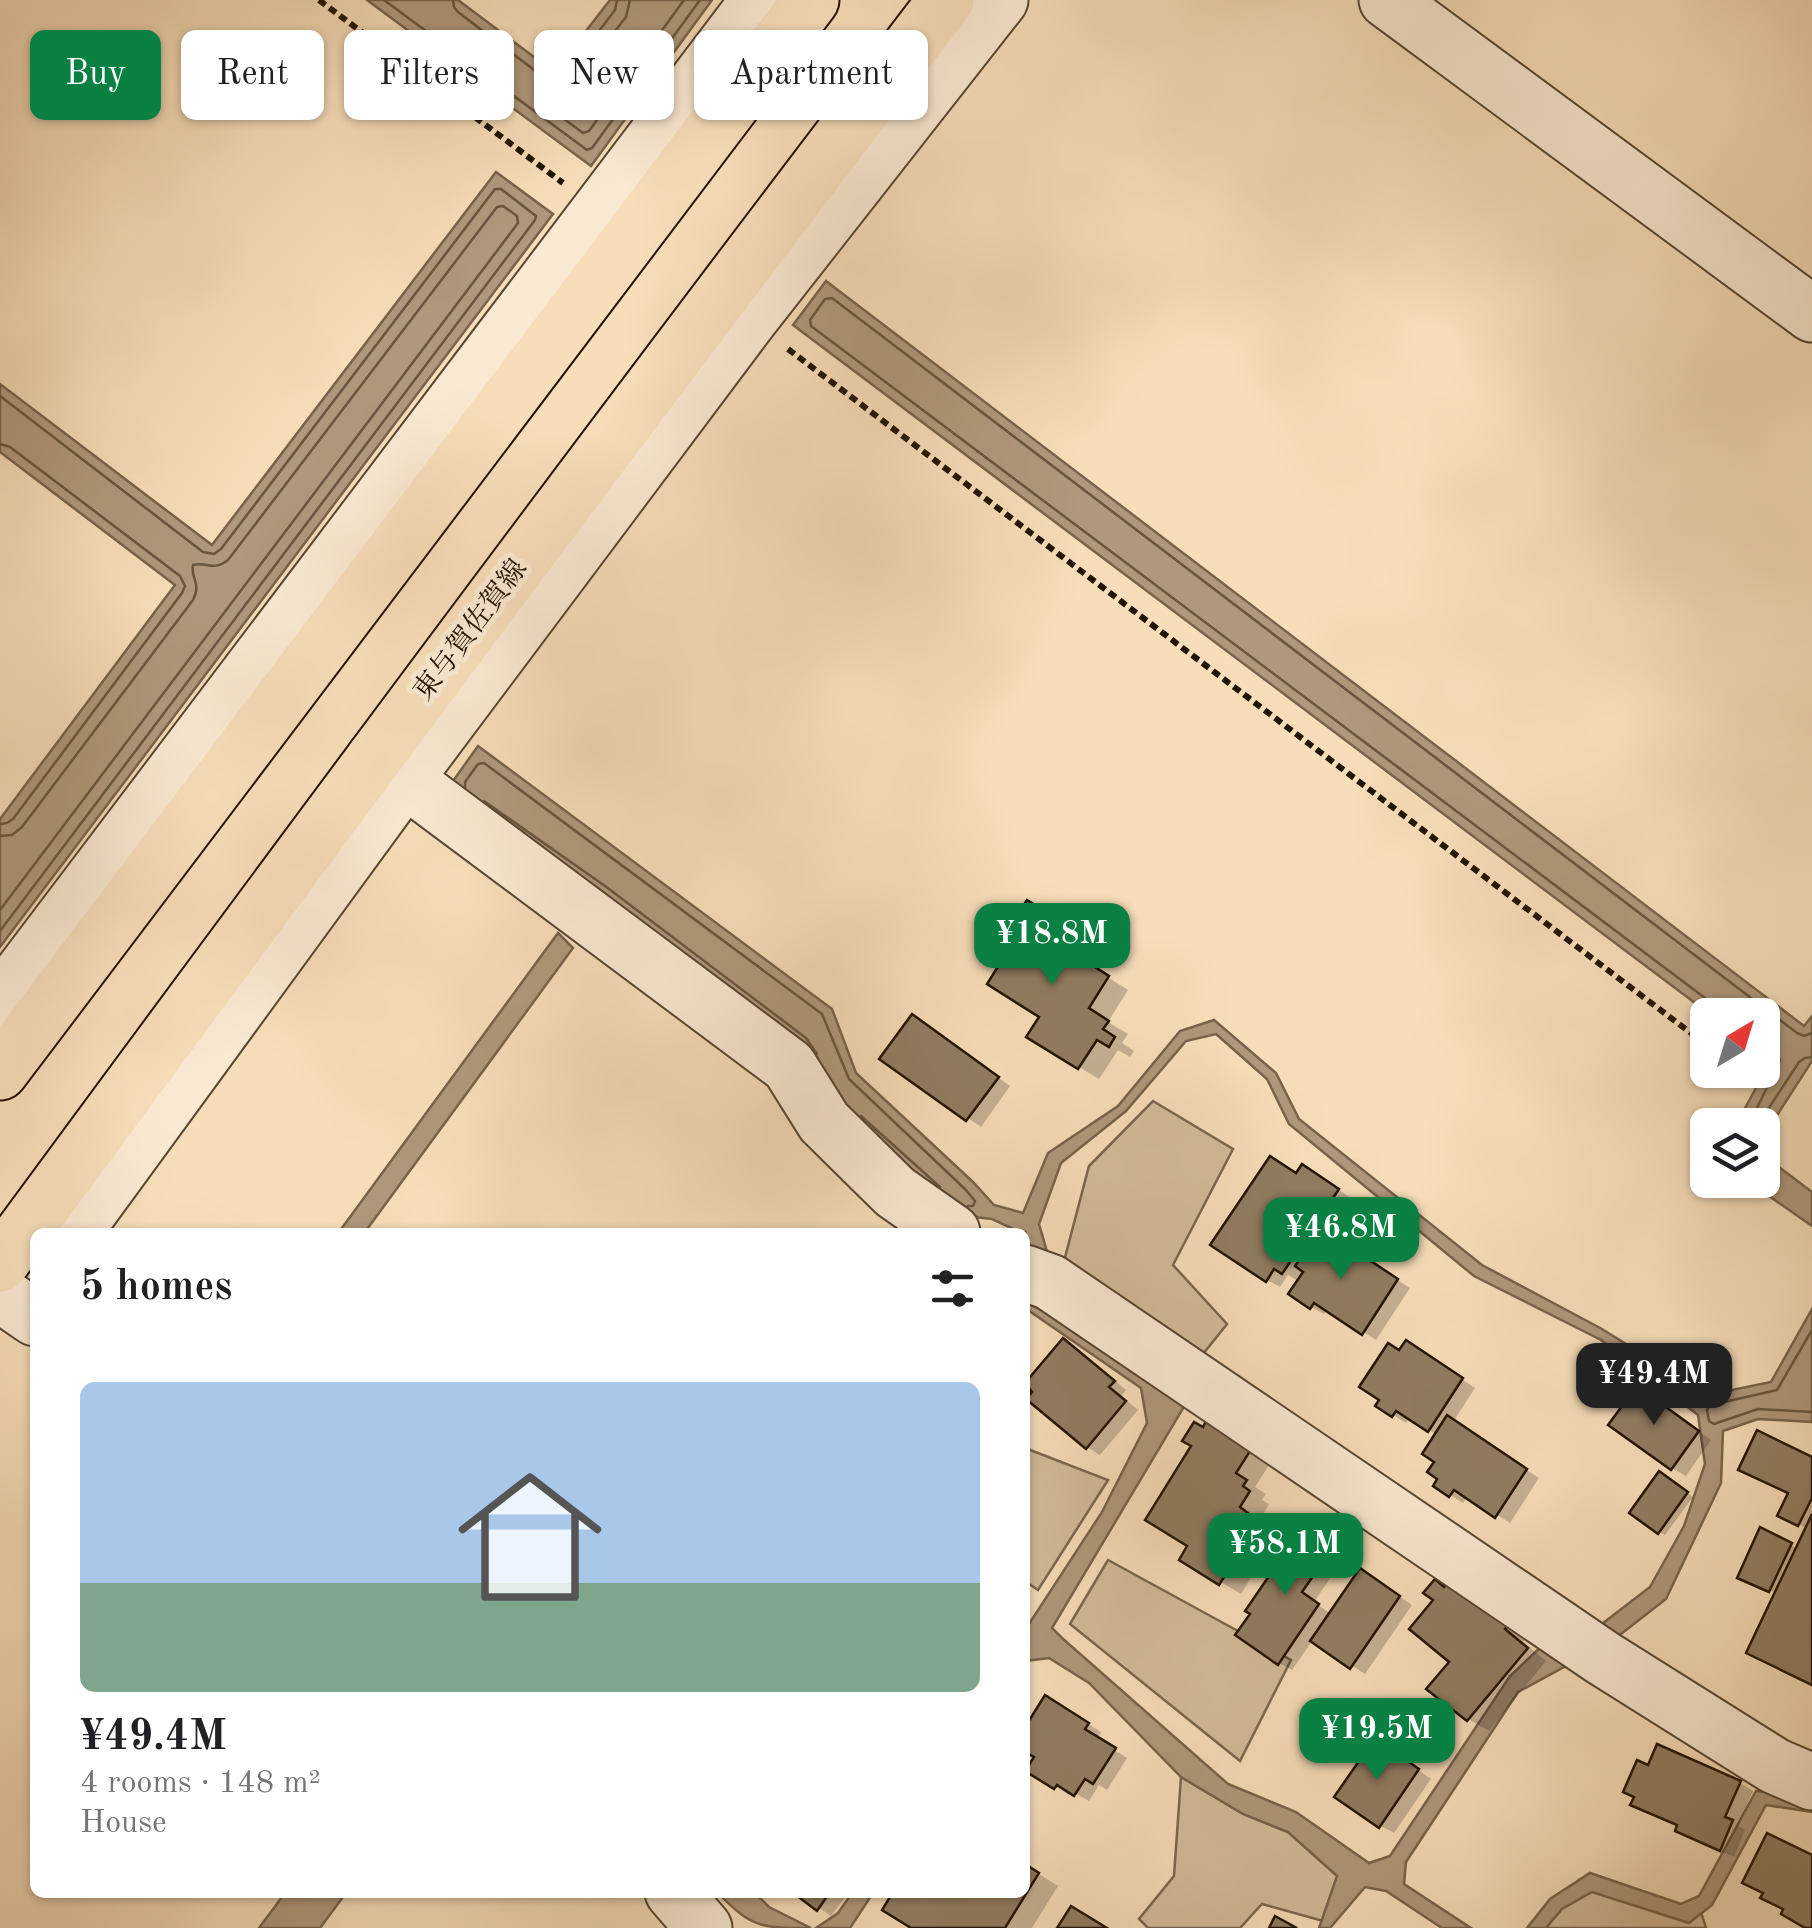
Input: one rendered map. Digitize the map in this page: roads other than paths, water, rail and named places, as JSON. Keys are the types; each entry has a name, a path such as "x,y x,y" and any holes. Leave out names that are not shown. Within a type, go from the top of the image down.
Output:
{"main road":[{"path":"0,1072 272,679 811,0"},
{"name":"東与賀佐賀線","path":"0,1264 389,768 720,295 946,0"}],"street":[{"path":"0,1002 272,679 599,210 758,0"},
{"path":"77,1228 389,768 1000,0"},
{"path":"1387,0 1812,314"},
{"path":"389,768 789,1066 884,1212 938,1228"},
{"path":"1033,1276 1603,1658 1776,1766 1812,1782"},
{"path":"0,1294 30,1317"},
{"path":"0,1348 30,1325"},
{"path":"678,1898 704,1928"}],"water":[{"path":"367,0 458,0 498,30 407,30"},
{"path":"610,0 712,0 674,52 674,30 587,30"},
{"path":"514,42 534,57 534,120 625,120 591,166 514,109"},
{"path":"496,172 553,214 0,947 0,819 175,585 0,452 0,384 212,545"},
{"path":"826,281 1767,998 1690,999 793,325"},
{"path":"478,746 832,1009 856,1073 994,1205 1023,1213 1048,1153 1118,1106 1180,1031 1214,1020 1276,1073 1299,1119 1482,1265 1602,1329 1708,1395 1771,1382 1812,1309 1812,1422 1758,1419 1723,1431 1721,1483 1666,1599 1612,1641 1518,1692 1406,1862 1404,1884 1471,1928 1442,1928 1386,1891 1365,1887 1330,1928 1319,1928 1337,1876 1288,1832 1243,1814 1181,1777 1089,1683 1049,1658 1030,1660 1030,1622 1102,1512 1147,1423 1141,1388 1030,1311 1030,1272 1034,1261 1030,1228 1011,1228 992,1219 957,1215 448,788","holes":["1216,1034 1267,1079 1289,1124 1474,1276 1601,1340 1698,1415 1705,1464 1684,1526 1650,1587 1598,1627 1546,1642 1510,1676 1390,1856 1369,1863 1296,1812 1228,1784 1052,1628 1188,1400 1048,1255 1039,1224 1061,1163 1126,1111 1186,1041"]},
{"path":"558,933 573,948 368,1228 342,1228"},
{"path":"1780,1008 1804,1026 1812,1016 1812,1061 1780,1111 1745,1108 1756,1088 1780,1088"},
{"path":"1780,1168 1812,1192 1812,1226 1772,1198 1780,1198"},
{"path":"1756,1791 1806,1796 1812,1799 1812,1812 1766,1805 1712,1905 1689,1923 1592,1892 1562,1909 1546,1928 1527,1928 1550,1899 1590,1873 1681,1904 1699,1896"},
{"path":"281,1898 342,1898 320,1928 259,1928"},
{"path":"724,1898 760,1898 769,1907 811,1928 758,1924"},
{"path":"848,1898 870,1898 850,1928 816,1928 838,1913"}]}
